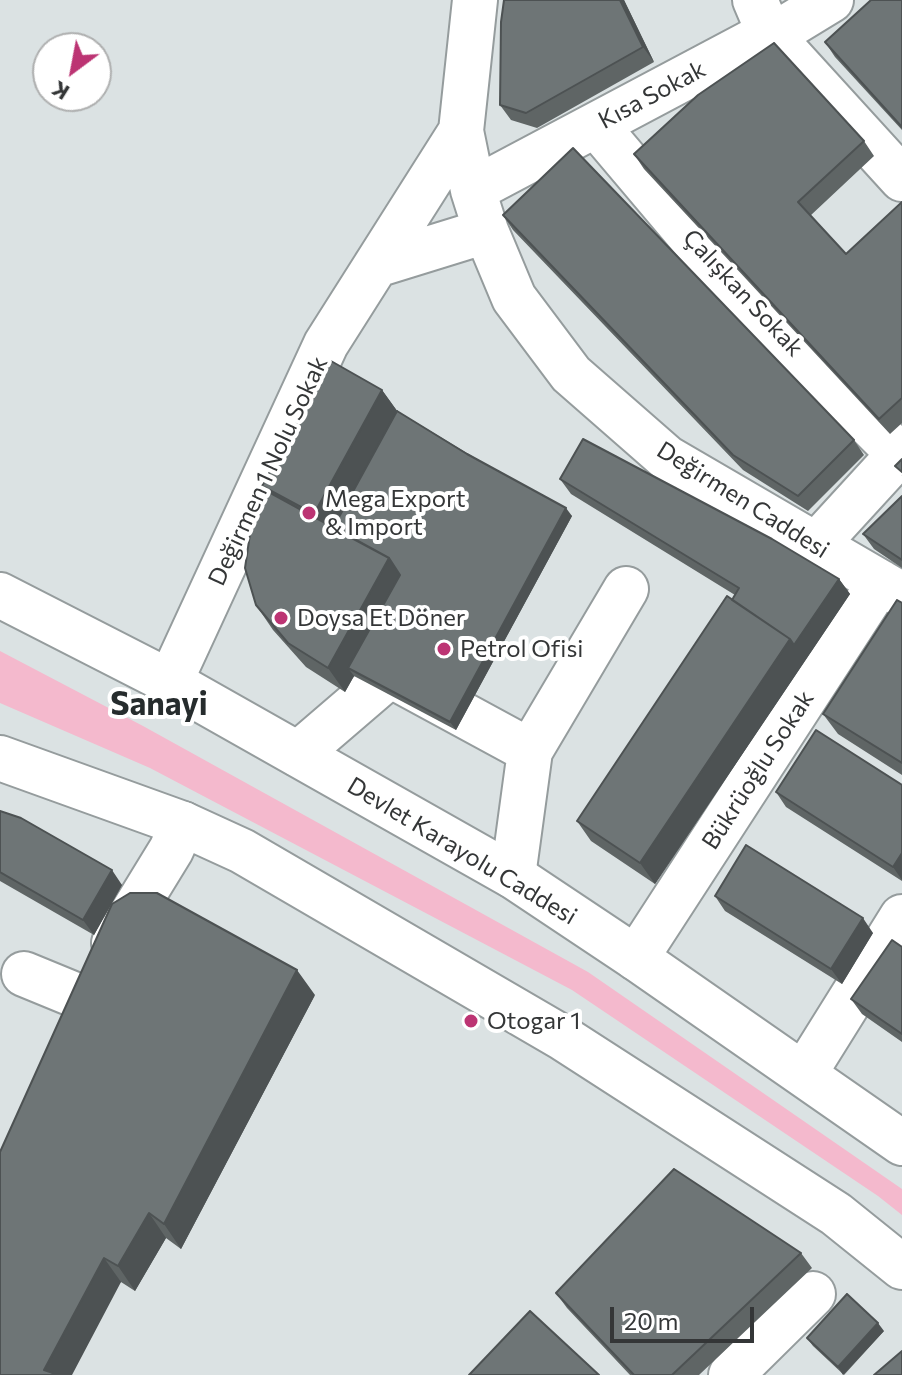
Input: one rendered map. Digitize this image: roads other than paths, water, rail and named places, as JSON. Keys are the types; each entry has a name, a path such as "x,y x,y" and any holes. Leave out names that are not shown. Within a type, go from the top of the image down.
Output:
{"street":[{"name":"Değirmen Caddesi","path":"475,0 461,131 473,190 486,231 514,298 571,374 667,458 891,588"},
{"name":"Kısa Sokak","path":"473,190 596,125 762,16 790,25 831,0"},
{"path":"762,16 902,179"},
{"name":"Çalışkan Sokak","path":"596,125 737,292 900,452"},
{"name":"Değirmen 1 Nolu Sokak","path":"170,682 326,344 461,131"},
{"path":"376,265 486,231"},
{"path":"815,546 900,452"},
{"name":"Bükrüoğlu Sokak","path":"636,958 891,588"},
{"path":"513,876 530,751 626,589"},
{"name":"Devlet Karayolu Caddesi","path":"0,595 170,682 513,876 902,1143"},
{"path":"298,754 390,675 530,751"},
{"path":"0,758 183,824 242,851 563,1038 836,1214 902,1267"},
{"path":"60,1039 80,997 171,850 183,824"},
{"path":"804,1074 902,917"},
{"path":"24,974 80,997"},
{"path":"731,1375 813,1294"}],"place":[{"name":"Mega Export & Import","path":"309,513"},
{"name":"Doysa Et Döner","path":"281,618"},
{"name":"Petrol Ofisi","path":"444,649"},
{"name":"Otogar 1","path":"471,1021"}],"district":[{"name":"Sanayi","path":"159,704"}]}
